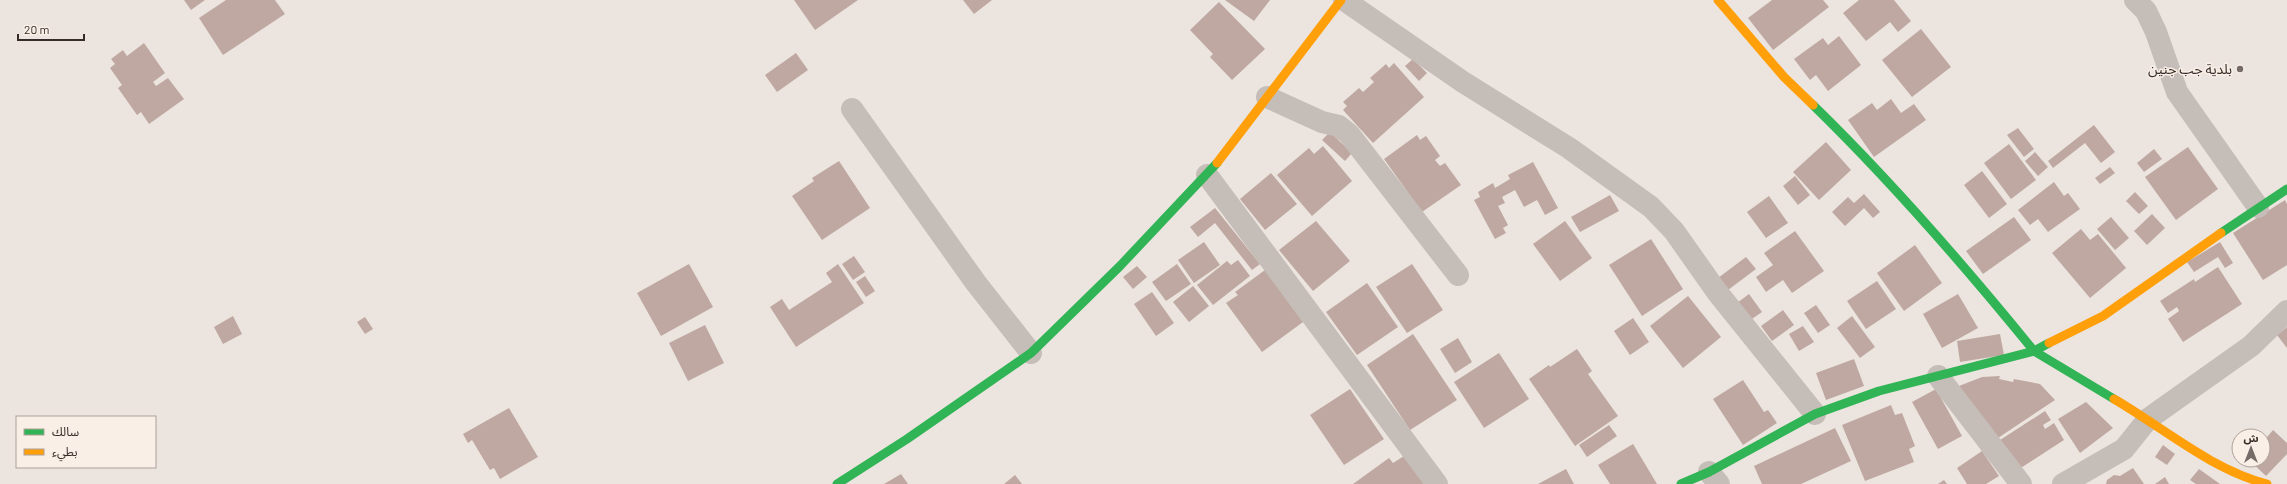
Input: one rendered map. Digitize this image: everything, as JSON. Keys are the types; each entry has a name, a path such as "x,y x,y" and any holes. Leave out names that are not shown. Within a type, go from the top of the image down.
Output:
{"street":[{"path":"837,484 907,439 1031,353 1120,266 1207,175 1341,0"},
{"path":"1344,0 1463,82 1569,148 1651,207 1674,231 1717,292 1815,414"},
{"path":"1718,0 1784,77 1845,136 1953,252 2034,351 2148,419 2218,465 2252,481 2267,484"},
{"path":"2135,0 2146,11 2156,32 2163,58 2177,92 2258,207"},
{"path":"1267,97 1322,122 1339,126 1349,134 1458,275"},
{"path":"852,108 976,283 1031,353"},
{"path":"1207,175 1437,484"},
{"path":"1681,484 1714,478 1815,414 1879,392 2034,351 2103,316 2180,260 2287,189"},
{"path":"2063,484 2124,449 2148,419 2251,346 2287,312"},
{"path":"1938,376 2021,484"}],"building":[{"path":"184,0 205,0 191,10"},
{"path":"226,0 275,0 285,14 223,55 199,18"},
{"path":"794,0 858,0 815,30"},
{"path":"963,0 992,0 974,14"},
{"path":"1225,0 1270,0 1254,21"},
{"path":"1772,0 1823,0 1829,7 1773,50 1748,18"},
{"path":"1859,0 1894,0 1911,21 1898,32 1890,22 1866,41 1843,13"},
{"path":"1219,2 1265,49 1232,80 1210,57 1213,54 1190,30"},
{"path":"1921,29 1951,67 1912,97 1882,60"},
{"path":"1839,36 1861,65 1828,91 1816,75 1810,80 1794,59 1823,38 1828,45"},
{"path":"144,43 165,73 153,82 156,86 168,78 184,99 149,124 141,112 137,115 118,88 122,85 110,68 115,64 111,59 123,50 127,56"},
{"path":"796,53 808,70 777,92 765,75"},
{"path":"1413,59 1427,73 1419,81 1405,66"},
{"path":"1394,63 1424,97 1373,143 1343,110 1347,106 1343,102 1359,88 1363,92 1374,82 1370,78 1386,64 1389,68"},
{"path":"1891,99 1901,113 1914,104 1926,120 1874,157 1848,120 1872,103 1877,110"},
{"path":"2094,125 2115,152 2101,163 2085,143 2053,168 2048,161"},
{"path":"2018,128 2034,149 2024,157 2007,135"},
{"path":"1330,132 1352,153 1345,161 1322,140"},
{"path":"1417,135 1420,140 1426,136 1440,156 1435,160 1440,166 1445,163 1461,185 1422,212 1384,159"},
{"path":"1826,142 1851,170 1819,200 1793,172"},
{"path":"2009,144 2036,180 2011,199 1984,163"},
{"path":"1323,146 1352,181 1312,216 1277,175 1309,148 1314,154"},
{"path":"2188,147 2218,189 2176,220 2145,177"},
{"path":"2154,149 2162,159 2144,172 2137,163"},
{"path":"2035,152 2048,167 2038,176 2025,161"},
{"path":"839,161 870,208 822,240 792,196 814,181 812,178"},
{"path":"1533,162 1558,208 1545,215 1537,200 1524,207 1515,190 1502,197 1505,203 1498,206 1508,225 1503,228 1506,233 1495,239 1474,200 1480,197 1478,192 1493,183 1495,188 1510,179 1508,175"},
{"path":"2110,167 2115,173 2100,184 2095,178"},
{"path":"1982,171 2007,204 1989,218 1964,185"},
{"path":"1271,173 1297,204 1265,230 1240,199"},
{"path":"1795,176 1810,195 1798,205 1783,186"},
{"path":"2054,182 2064,196 2068,193 2080,209 2048,232 2038,219 2030,225 2018,210"},
{"path":"2135,192 2148,206 2139,214 2126,201"},
{"path":"1864,194 1880,212 1873,218 1864,208 1845,226 1832,212 1848,197 1854,203"},
{"path":"1610,195 1619,211 1580,232 1571,217"},
{"path":"1769,196 1788,223 1766,238 1747,212"},
{"path":"2285,200 2287,204 2287,265 2263,280 2233,233"},
{"path":"1215,208 1260,264 1252,270 1215,223 1198,237 1190,227"},
{"path":"2152,214 2165,228 2147,245 2134,231"},
{"path":"2014,217 2031,240 1983,274 1966,251"},
{"path":"2111,217 2129,238 2115,250 2097,229"},
{"path":"1316,221 1350,261 1313,291 1279,250"},
{"path":"1565,221 1592,258 1560,281 1533,244"},
{"path":"2081,229 2090,240 2098,234 2126,268 2090,298 2052,253"},
{"path":"1795,231 1824,271 1792,293 1783,280 1766,292 1756,277 1773,265 1764,253"},
{"path":"1651,239 1683,289 1642,316 1609,265"},
{"path":"1204,242 1220,265 1194,283 1178,260"},
{"path":"2220,242 2233,263 2225,268 2218,257 2194,272 2187,262"},
{"path":"1915,245 1942,283 1904,311 1877,273"},
{"path":"854,256 865,272 853,280 842,264"},
{"path":"1746,257 1756,269 1728,290 1718,278"},
{"path":"1238,260 1250,276 1213,305 1197,285 1227,261 1231,265"},
{"path":"689,264 713,307 661,336 637,293"},
{"path":"838,264 864,303 796,347 770,307 782,299 789,310 832,282 826,273"},
{"path":"1177,264 1191,284 1166,301 1152,282"},
{"path":"1412,264 1443,310 1407,333 1376,287"},
{"path":"1137,266 1147,277 1133,289 1123,277"},
{"path":"2218,267 2242,304 2183,342 2168,319 2179,311 2177,307 2168,313 2160,301 2194,279 2195,282"},
{"path":"1265,270 1303,322 1262,352 1226,303 1238,295 1235,292"},
{"path":"865,276 875,291 866,297 856,282"},
{"path":"1877,281 1896,309 1866,329 1847,301"},
{"path":"1367,283 1398,327 1357,355 1326,312"},
{"path":"1193,286 1209,306 1189,322 1173,302"},
{"path":"1152,292 1174,323 1156,336 1134,304"},
{"path":"1749,294 1762,312 1749,321 1737,303"},
{"path":"1958,294 1978,328 1942,348 1923,314"},
{"path":"1688,296 1721,337 1683,368 1650,326"},
{"path":"1816,305 1830,325 1818,333 1804,313"},
{"path":"1783,310 1794,325 1772,341 1761,326"},
{"path":"233,316 242,334 223,344 214,327"},
{"path":"1852,316 1875,347 1860,358 1837,328"},
{"path":"365,317 373,329 365,334 357,322"},
{"path":"1633,318 1649,342 1630,355 1614,331"},
{"path":"705,325 724,363 688,381 669,343"},
{"path":"1803,326 1814,342 1799,351 1789,334"},
{"path":"2287,327 2287,348 2277,335"},
{"path":"1413,334 1457,400 1410,430 1367,365"},
{"path":"2000,334 2004,355 1960,362 1957,341"},
{"path":"1458,338 1472,362 1455,373 1440,349"},
{"path":"1577,349 1592,371 1588,374 1618,416 1575,446 1529,379 1549,365 1550,367"},
{"path":"1499,353 1529,399 1484,428 1454,382"},
{"path":"1854,359 1864,386 1826,400 1816,373"},
{"path":"2000,376 1999,379 2013,382 2014,379 2040,384 2055,400 1995,440 1959,386 1982,377"},
{"path":"1743,380 1764,412 1768,410 1777,423 1743,445 1713,399"},
{"path":"1350,389 1384,439 1344,465 1310,415"},
{"path":"1936,389 1962,436 1938,449 1912,402"},
{"path":"2086,402 2113,428 2080,453 2058,419"},
{"path":"1891,405 1895,415 1902,413 1915,446 1909,449 1914,462 1865,481 1842,425"},
{"path":"509,408 538,457 500,479 494,468 490,470 472,440 468,443 463,434"},
{"path":"2045,411 2051,420 2043,425 2045,429 2054,423 2064,440 2016,471 1997,442"},
{"path":"1609,425 1617,436 1587,457 1579,445"},
{"path":"1835,428 1851,461 1801,484 1762,484 1754,466"},
{"path":"2273,430 2287,443 2287,454 2266,476 2258,468 2271,468 2271,432"},
{"path":"1633,444 1657,484 1610,484 1598,465"},
{"path":"2163,445 2175,454 2167,465 2155,457"},
{"path":"1982,451 1999,476 1986,484 1967,484 1957,468"},
{"path":"1404,456 1424,484 1353,484 1389,458 1393,463"},
{"path":"2133,468 2144,484 2106,484 2107,480 2114,475 2120,476"},
{"path":"1566,469 1574,484 1538,484"},
{"path":"2199,469 2220,484 2196,484 2190,480"},
{"path":"901,474 908,484 884,484"},
{"path":"1015,475 1022,484 1004,484"},
{"path":"2165,477 2169,484 2155,484"},
{"path":"1944,480 1947,484 1938,484"}],"traffic: fast":[{"path":"1813,105 1871,164 1927,225 2034,351 2049,343"},
{"path":"837,484 907,439 1031,353 1120,266 1217,163"},
{"path":"2221,233 2287,189"},
{"path":"1681,484 1709,472 1815,414 1879,391 2034,351 2114,399"}],"traffic: slow":[{"path":"1217,163 1341,0"},
{"path":"1718,0 1784,77 1813,105"},
{"path":"2049,343 2103,316 2221,233"},
{"path":"2114,399 2207,458 2246,477 2267,484"}],"place":[{"name":"بلدية جب جنين","path":"2240,69"}]}
